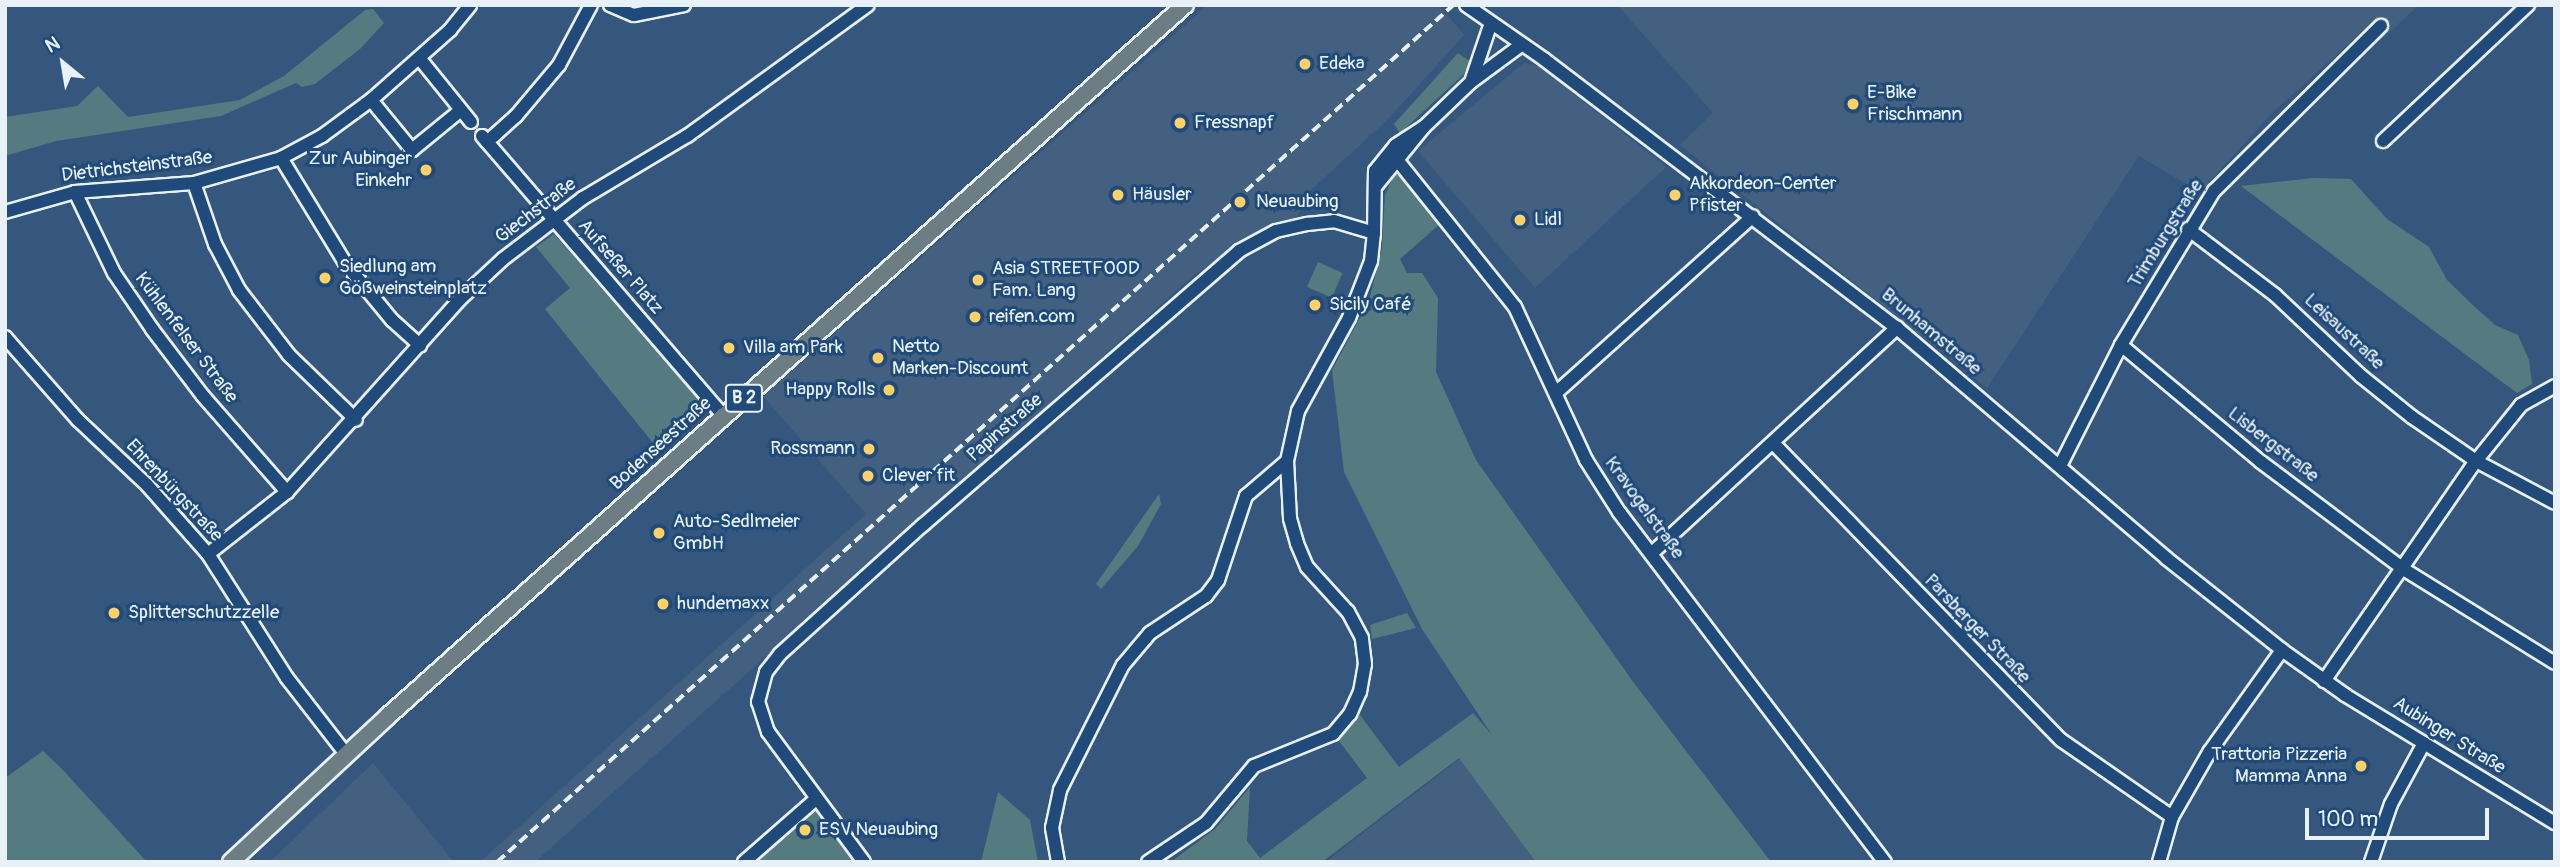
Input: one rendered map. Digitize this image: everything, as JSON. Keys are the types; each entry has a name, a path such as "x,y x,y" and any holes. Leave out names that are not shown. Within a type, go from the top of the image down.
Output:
{"main road":[{"name":"Bodenseestraße","path":"231,862 346,754 1185,5"}],"street":[{"name":"Dietrichsteinstraße","path":"5,212 75,192 194,183 281,158 322,136 371,100 420,59 470,5"},
{"name":"Aufseßer Platz","path":"591,5 559,65 516,116 484,139 724,416"},
{"path":"610,5 634,15 684,5"},
{"name":"Giechstraße","path":"208,554 287,492 356,421 460,300 553,219 697,129 868,5"},
{"name":"Brunhamstraße","path":"1466,5 1753,216 1897,328 2282,650 2359,703"},
{"path":"2383,141 2528,5"},
{"path":"1471,82 1491,23"},
{"name":"Trimburgstraße","path":"2060,466 2121,345 2188,229 2214,191 2254,147 2381,26"},
{"path":"1374,187 1424,127 1471,82 1521,45"},
{"path":"420,59 471,122"},
{"path":"371,100 412,150 461,110"},
{"path":"1148,862 1206,823 1254,766 1333,734 1360,692 1365,664 1362,638 1348,612 1307,566 1297,543 1290,518 1287,461 1298,411 1349,318 1371,261 1374,187 1381,160 1411,132 1424,127"},
{"path":"281,158 345,263 392,320 420,345"},
{"name":"Kravogelstraße","path":"1398,161 1515,307 1557,392 1586,460 1652,553 1885,862"},
{"path":"194,183 215,244 239,290 289,355 356,421"},
{"name":"Kühlenfelser Straße","path":"75,192 114,273 152,329 203,396 287,492"},
{"path":"1557,392 1753,216"},
{"name":"Papinstraße","path":"864,862 762,719 759,687 780,654 1239,251 1276,231 1307,224 1334,221 1374,233"},
{"name":"Leisaustraße","path":"2188,229 2276,295 2361,376 2476,461 2555,503"},
{"path":"1652,553 1774,444 1897,328"},
{"name":"Ehrenbürgstraße","path":"5,337 78,420 147,485 208,554 287,678 346,754"},
{"name":"Lisbergstraße","path":"2121,345 2261,462 2405,570 2555,663"},
{"path":"2324,681 2405,570 2476,461 2521,405 2555,386"},
{"name":"Parsberger Straße","path":"1774,444 2061,740 2172,817"},
{"path":"1058,862 1052,828 1060,790 1123,665 1150,633 1206,596 1218,580 1246,496 1287,461"},
{"path":"2160,862 2172,817 2210,751 2282,650"},
{"name":"Aubinger Straße","path":"2359,703 2555,823"},
{"path":"2371,862 2391,804 2424,743"},
{"path":"744,862 817,799"}],"shaded area":[{"path":"1208,5 1439,5 1464,35 1389,118 1311,190 1295,220 1254,235 1194,275 535,862 480,862 866,514 763,396"},
{"path":"1617,5 2419,5 2380,41 2366,28 2271,114 2200,192 2139,156 1987,388 1680,145 1713,113"},
{"path":"1524,63 1539,66 1666,167 1535,288 1418,151"},
{"path":"1460,759 1537,862 1325,862"},
{"path":"373,763 454,862 270,862"}],"green space":[{"path":"373,9 384,23 360,49 315,84 302,87 296,83 221,116 56,141 5,156 5,117 77,106 98,86 128,117 240,100 284,76 365,10"},
{"path":"1458,53 1471,62 1463,75 1400,133 1394,124"},
{"path":"1396,171 1441,223 1400,259 1407,273 1422,273 1438,298 1436,372 1476,460 1634,683 1771,862 1536,862 1459,758 1322,862 1171,862 1215,829 1250,787 1247,841 1260,858 1367,778 1336,737 1360,715 1399,767 1473,713 1492,735 1422,629 1344,472 1332,370 1369,301 1382,248 1385,195"},
{"path":"2313,178 2351,179 2387,219 2429,247 2447,280 2495,325 2518,335 2529,360 2532,384 2517,393 2241,186"},
{"path":"554,234 704,406 657,448 545,309 570,288 536,247"},
{"path":"1318,262 1343,273 1332,298 1307,287"},
{"path":"1159,494 1161,504 1138,546 1101,589 1096,584"},
{"path":"1407,613 1416,628 1372,639 1370,625"},
{"path":"43,751 147,862 5,862 5,778"},
{"path":"998,792 1030,820 1038,862 981,862"},
{"name":"ESV Neuaubing","path":"810,798 858,862 740,862"}],"railway":[{"path":"497,862 1453,5"}],"place":[{"name":"Edeka","path":"1305,64"},
{"name":"E-Bike Frischmann","path":"1853,104"},
{"name":"Fressnapf","path":"1180,123"},
{"name":"Zur Aubinger Einkehr","path":"426,170"},
{"name":"Häusler","path":"1118,195"},
{"name":"Akkordeon-Center Pfister","path":"1675,195"},
{"name":"Neuaubing","path":"1240,202"},
{"name":"Lidl","path":"1520,220"},
{"name":"Siedlung am Gößweinsteinplatz","path":"325,278"},
{"name":"Asia STREETFOOD Fam. Lang","path":"978,280"},
{"name":"Sicily Café","path":"1315,305"},
{"name":"reifen.com","path":"975,317"},
{"name":"Villa am Park","path":"729,348"},
{"name":"Netto Marken-Discount","path":"878,358"},
{"name":"Happy Rolls","path":"889,390"},
{"name":"Rossmann","path":"869,449"},
{"name":"Clever fit","path":"868,476"},
{"name":"Auto-Sedlmeier GmbH","path":"659,533"},
{"name":"hundemaxx","path":"663,604"},
{"name":"Splitterschutzzelle","path":"114,613"},
{"name":"Trattoria Pizzeria Mamma Anna","path":"2361,766"},
{"name":"ESV Neuaubing","path":"805,830"}]}
